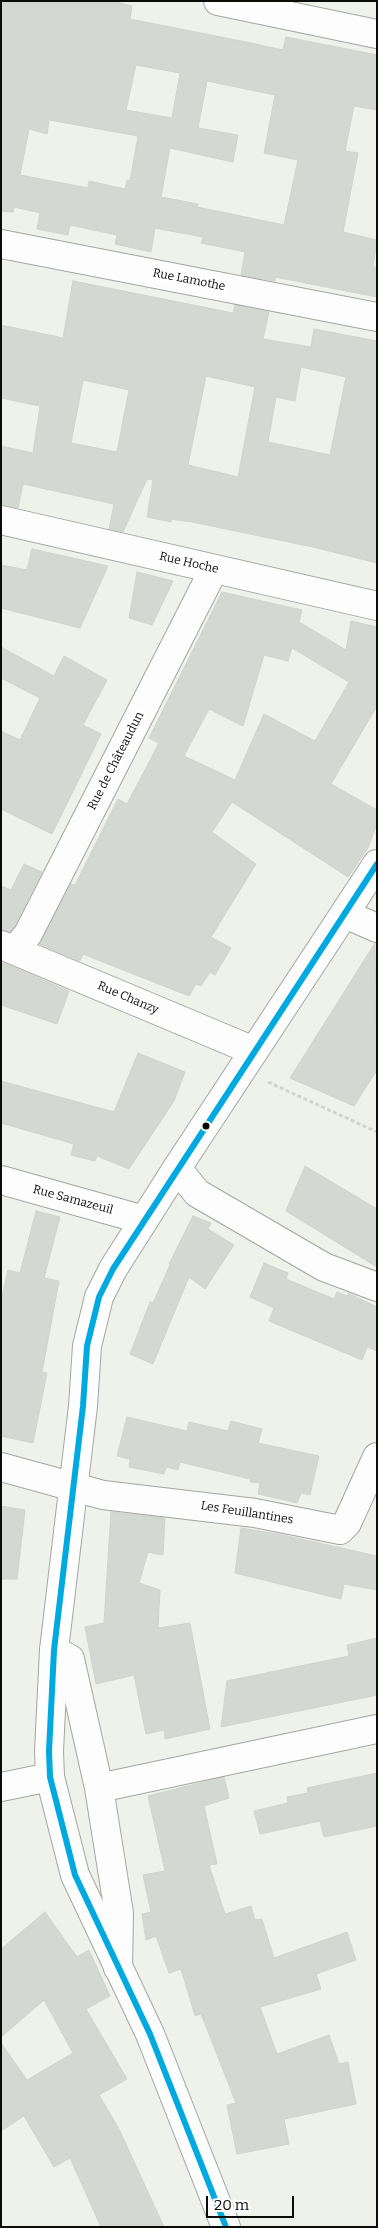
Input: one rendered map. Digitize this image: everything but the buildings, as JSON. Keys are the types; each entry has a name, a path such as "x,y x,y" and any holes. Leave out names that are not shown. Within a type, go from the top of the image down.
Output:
{"street":[{"path":"235,3 377,34"},
{"name":"Rue Lamothe","path":"1,244 377,317"},
{"name":"Rue Hoche","path":"1,520 377,606"},
{"name":"Rue de Châteaudun","path":"8,948 28,934 214,569"},
{"path":"226,2227 150,2034 75,1876 50,1777 49,1751 54,1650 87,1346 99,1298 113,1269 177,1168 377,864"},
{"path":"345,914 377,928"},
{"name":"Rue Chanzy","path":"8,948 248,1060"},
{"path":"177,1168 198,1193 324,1267 377,1287"},
{"name":"Rue Samazeuil","path":"1,1180 144,1220"},
{"name":"Les Feuillantines","path":"73,1487 103,1494 255,1512 340,1530 347,1523 377,1457"},
{"path":"1,1467 73,1487"},
{"path":"54,1650 70,1658 99,1788 119,1913 118,1968"},
{"path":"99,1788 377,1729"},
{"path":"1,1787 50,1777"}],"path":[{"path":"248,1060 377,1132"}],"transit line":[{"path":"226,2227 150,2034 75,1875 50,1777 49,1751 54,1650 83,1406 87,1346 99,1297 113,1269 377,864"}]}
